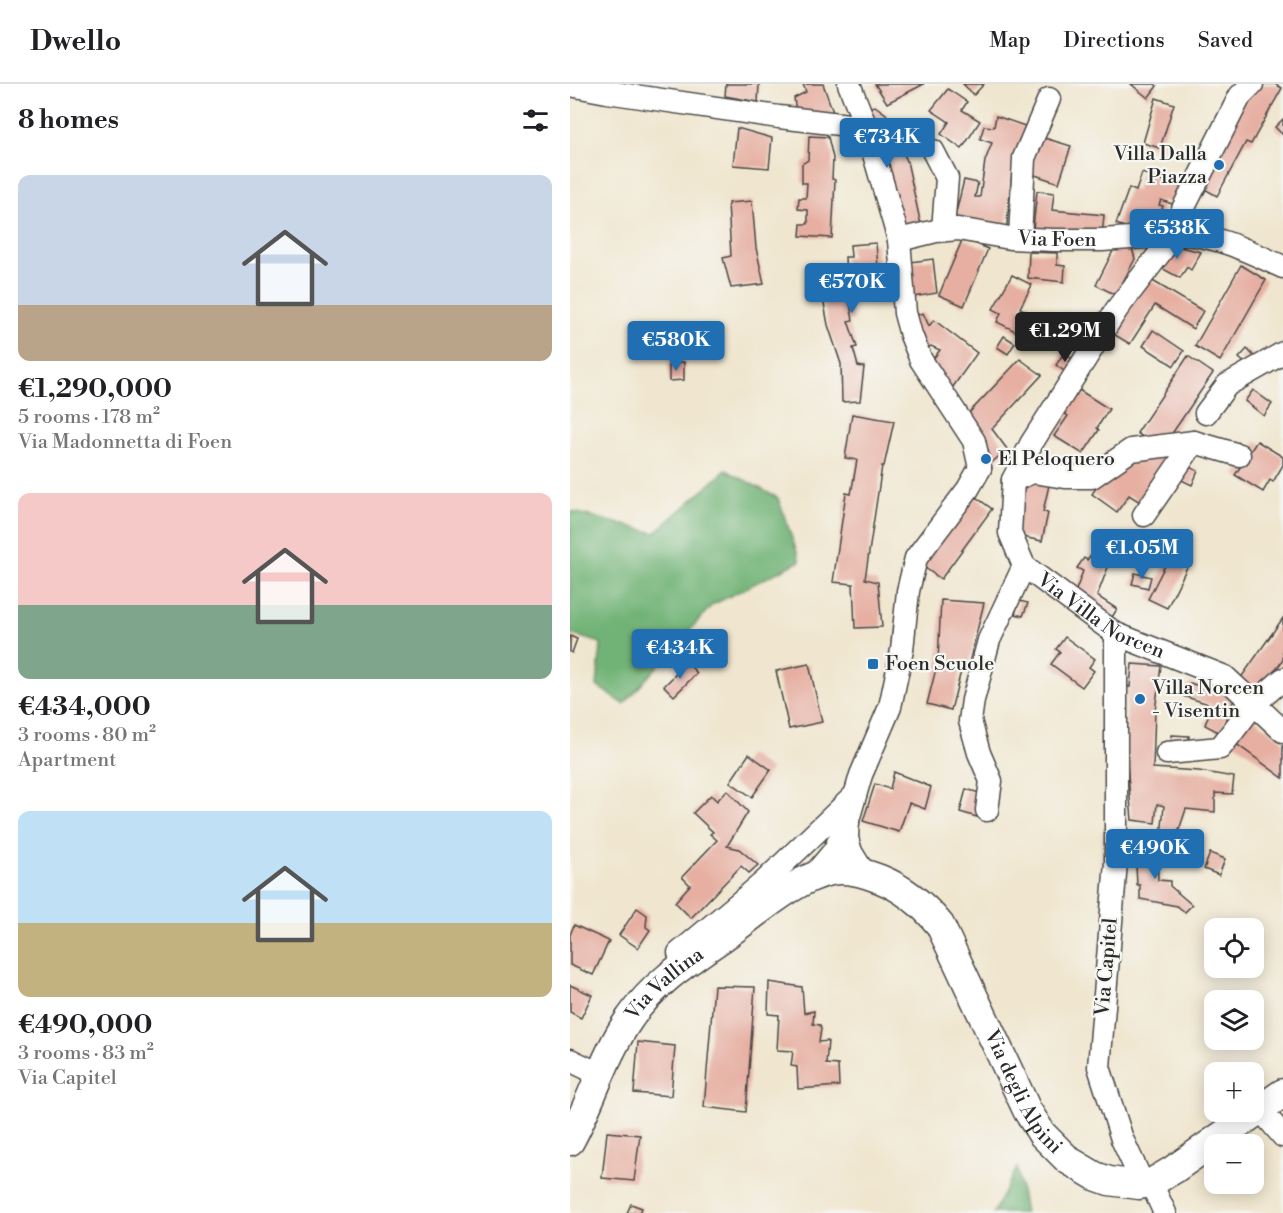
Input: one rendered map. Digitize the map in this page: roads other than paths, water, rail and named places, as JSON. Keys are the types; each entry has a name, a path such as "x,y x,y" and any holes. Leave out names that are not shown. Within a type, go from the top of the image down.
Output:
{"main road":[{"name":"Via degli Alpini","path":"813,876 848,870 864,873 890,883 919,901 940,925 1027,1110 1042,1134 1068,1160 1095,1176 1125,1184 1147,1184"},
{"name":"Via Vallina","path":"570,1141 622,1030 643,1001 674,972 813,876"},
{"path":"1147,1184 1173,1170 1272,1101"}],"street":[{"path":"813,876 834,851 848,820 861,775 890,707 902,650 908,591 916,558 968,489 980,468 974,441 921,360 911,335 905,313 899,240 866,128 849,84"},
{"path":"570,85 866,128"},
{"path":"1013,480 1031,444 1117,309 1173,236 1183,209 1239,88"},
{"path":"1020,238 1024,158 1049,99"},
{"path":"933,151 947,178 943,230"},
{"name":"Via Foen","path":"899,240 958,229 1020,238 1102,240 1200,235 1239,248 1283,267"},
{"path":"1206,413 1227,385 1283,353"},
{"path":"980,468 1013,480 1034,472 1065,477 1092,477 1131,450 1194,442 1239,455"},
{"path":"1144,515 1194,442"},
{"name":"Via Villa Norcen","path":"1013,480 1010,532 1024,566 1116,634 1225,677 1283,730"},
{"path":"987,810 991,782 979,753 970,721 973,700 989,640 1024,566"},
{"name":"Via Capitel","path":"1116,634 1116,862 1099,1067 1122,1139 1165,1213"},
{"path":"1167,753 1220,748 1254,704 1283,679"},
{"path":"654,991 679,953 764,882 856,794"},
{"path":"848,820 851,852 864,873"},
{"path":"570,1060 601,1075"},
{"path":"1272,1101 1283,1136"}],"place":[{"name":"Villa Dalla Piazza","path":"1219,165"},
{"name":"El Peloquero","path":"986,459"},
{"name":"Foen Scuole","path":"873,664"},
{"name":"Villa Norcen - Visentin","path":"1140,699"}]}
